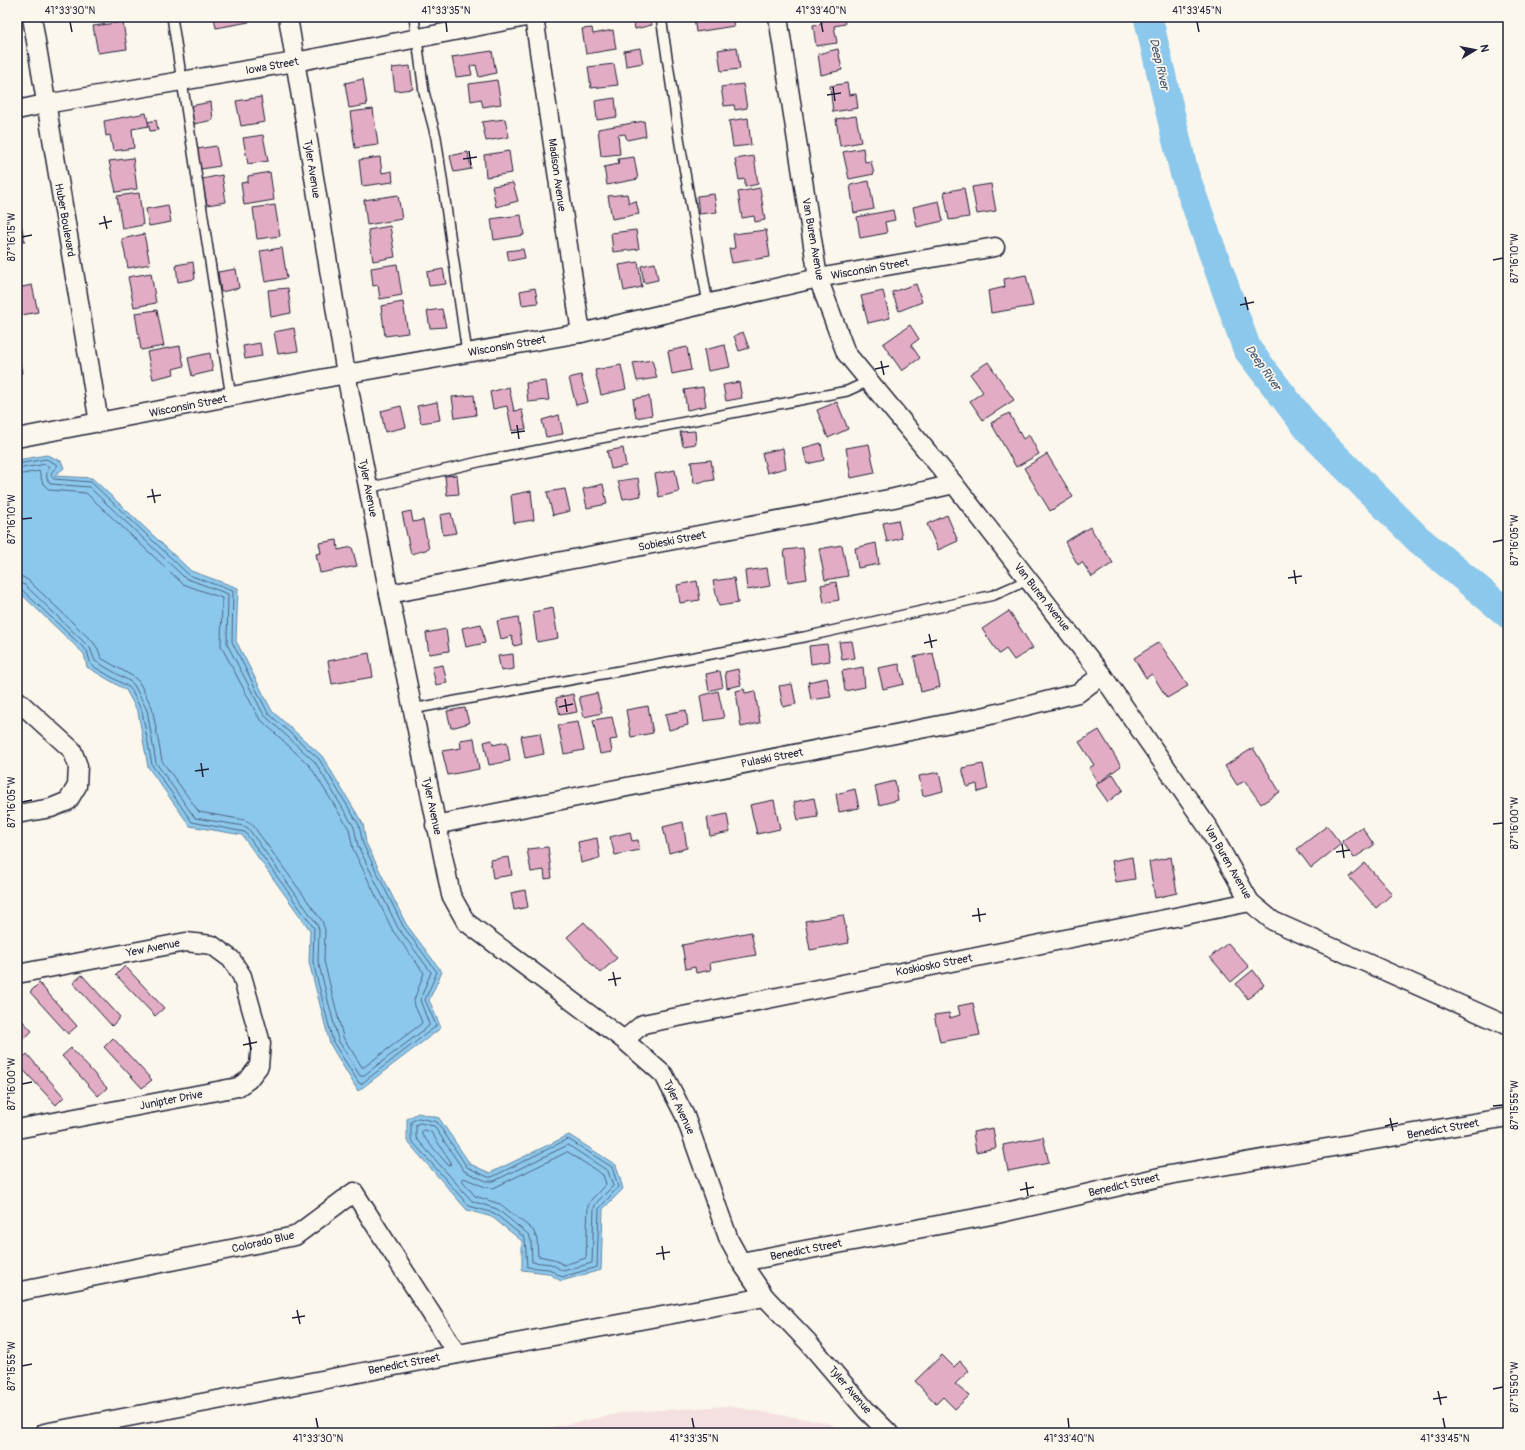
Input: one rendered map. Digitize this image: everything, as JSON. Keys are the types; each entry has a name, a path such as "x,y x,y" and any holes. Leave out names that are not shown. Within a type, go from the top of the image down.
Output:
{"street":[{"name":"Huber Boulevard","path":"32,17 99,423"},
{"name":"Tyler Avenue","path":"288,17 346,374 450,895 466,922 624,1040 664,1076 685,1116 729,1240 741,1262 765,1297 808,1342 866,1410 889,1433"},
{"name":"Iowa Street","path":"17,110 295,62 526,17"},
{"name":"Madison Avenue","path":"534,17 580,333"},
{"name":"Van Buren Avenue","path":"778,17 818,278 846,353 954,484 1102,675 1209,829 1250,902 1272,921 1508,1026"},
{"name":"Wisconsin Street","path":"17,438 346,374 580,333 818,278 995,247"},
{"name":"Sobieski Street","path":"389,594 894,498 954,484"},
{"name":"Pulaski Street","path":"436,825 986,716 1078,693 1102,675"},
{"path":"17,700 72,750 78,766 77,786 68,801 51,808 17,814"},
{"name":"Koskiosko Street","path":"624,1040 643,1024 1250,902"},
{"name":"Yew Avenue","path":"17,974 186,942 212,945 231,959 242,976 251,1009"},
{"name":"Junipter Drive","path":"17,1129 238,1087 248,1080 259,1066 261,1043 251,1009"},
{"name":"Benedict Street","path":"741,1262 998,1214 1169,1175 1508,1117"},
{"name":"Colorado Blue","path":"17,1292 295,1236 354,1192 457,1354"},
{"name":"Benedict Street","path":"44,1433 765,1297"}],"lane":[{"path":"172,17 231,397"},
{"path":"414,17 424,92 436,137 467,353"},
{"path":"660,17 680,144 708,304"},
{"path":"368,488 487,460 847,391 869,380"},
{"path":"412,709 804,637 994,595 1028,580"}],"shaded area":[{"path":"728,1406 829,1423 845,1433 522,1433 627,1412"}],"water":[{"path":"47,455 61,461 64,468 54,476 92,478 191,571 238,588 236,641 272,711 322,756 363,824 366,843 406,924 442,972 429,1000 441,1028 358,1091 330,1044 309,962 310,930 242,835 190,826 148,767 138,712 126,690 87,667 84,654 17,590 17,460"},
{"path":"418,1113 439,1118 470,1164 490,1173 569,1135 616,1165 623,1189 603,1209 601,1270 561,1281 548,1273 522,1270 522,1241 492,1217 467,1210 407,1141 407,1119"}],"building":[{"path":"214,17 248,17 249,22 216,28"},
{"path":"633,17 650,17 652,25 635,29"},
{"path":"694,17 732,17 734,26 696,32"},
{"path":"821,17 844,17 845,24 834,26 837,43 816,46 813,25 822,24"},
{"path":"123,22 127,49 98,53 93,26"},
{"path":"592,28 593,34 613,30 616,49 586,54 582,29"},
{"path":"737,47 740,69 721,71 718,50"},
{"path":"640,48 643,63 626,66 624,51"},
{"path":"838,49 842,70 821,75 818,54"},
{"path":"492,51 496,73 479,77 476,65 470,66 472,75 456,77 452,57"},
{"path":"614,64 618,85 591,88 588,67"},
{"path":"410,66 413,89 395,91 392,68"},
{"path":"363,79 367,105 349,108 345,83"},
{"path":"497,80 501,104 483,107 481,99 471,101 469,84"},
{"path":"847,83 849,95 856,94 858,108 833,112 830,86"},
{"path":"743,84 747,108 735,110 734,105 724,106 721,87"},
{"path":"261,97 265,122 241,126 236,101"},
{"path":"615,98 617,117 597,120 595,101"},
{"path":"211,102 213,120 194,124 190,106"},
{"path":"373,109 378,145 355,148 350,112"},
{"path":"146,113 149,126 132,129 134,148 113,151 110,135 106,136 104,121"},
{"path":"856,116 861,142 840,146 836,119"},
{"path":"748,118 751,145 733,147 729,121"},
{"path":"505,119 509,137 486,141 482,122"},
{"path":"156,120 158,130 150,131 148,122"},
{"path":"644,121 646,136 627,140 625,134 618,135 620,154 601,156 598,129"},
{"path":"263,135 268,161 248,164 243,138"},
{"path":"216,146 220,166 201,169 197,149"},
{"path":"863,148 865,162 871,161 874,174 849,179 843,152"},
{"path":"509,151 512,173 486,177 484,155"},
{"path":"468,152 471,169 454,172 450,156"},
{"path":"754,156 758,184 745,187 745,179 739,180 735,159"},
{"path":"380,157 382,173 392,171 393,182 362,186 359,160"},
{"path":"634,157 638,179 607,185 604,167 619,164 618,159"},
{"path":"133,158 137,189 116,192 109,161"},
{"path":"270,172 274,200 244,205 241,183 248,182 248,176"},
{"path":"222,175 226,202 207,205 202,179"},
{"path":"869,181 874,209 854,213 850,185"},
{"path":"513,183 518,201 496,207 492,186"},
{"path":"991,184 996,211 977,214 972,187"},
{"path":"760,188 765,220 755,222 754,216 742,218 738,192"},
{"path":"964,188 969,217 949,220 944,192"},
{"path":"139,193 143,225 122,229 117,196"},
{"path":"627,194 629,203 636,201 639,214 612,219 608,196"},
{"path":"714,194 717,212 699,214 697,196"},
{"path":"398,195 402,219 367,225 364,200"},
{"path":"939,201 943,221 917,227 913,207"},
{"path":"168,205 171,222 149,226 146,209"},
{"path":"275,205 280,236 257,239 253,208"},
{"path":"17,207 25,242 17,243"},
{"path":"893,210 895,220 885,222 887,233 860,238 857,217"},
{"path":"521,215 524,235 494,240 491,219"},
{"path":"390,226 395,257 373,261 368,230"},
{"path":"636,230 639,249 613,252 611,233"},
{"path":"766,230 770,257 732,263 729,249 735,248 733,234"},
{"path":"144,234 150,264 128,268 122,239"},
{"path":"282,248 287,278 265,282 260,251"},
{"path":"523,249 525,258 509,261 507,251"},
{"path":"193,262 195,279 178,282 176,265"},
{"path":"638,262 642,287 624,291 619,265"},
{"path":"655,263 658,280 644,283 641,266"},
{"path":"397,264 402,295 380,299 378,285 373,286 371,268"},
{"path":"236,269 239,288 221,292 218,272"},
{"path":"443,269 446,284 429,286 427,272"},
{"path":"151,273 156,303 134,307 128,277"},
{"path":"1026,275 1033,306 991,313 988,291 1005,287 1004,279"},
{"path":"916,284 922,302 899,311 892,292"},
{"path":"32,285 38,312 17,316 17,288"},
{"path":"288,288 291,313 271,317 268,290"},
{"path":"535,288 538,303 522,305 520,291"},
{"path":"883,291 890,318 868,323 861,296"},
{"path":"403,302 408,333 385,336 381,306"},
{"path":"442,309 446,327 430,328 427,311"},
{"path":"157,310 164,346 141,350 135,313"},
{"path":"910,325 919,339 911,345 920,358 902,371 883,344"},
{"path":"294,328 298,351 278,354 274,332"},
{"path":"743,332 749,348 739,351 734,336"},
{"path":"260,343 262,356 245,359 243,346"},
{"path":"725,345 730,367 708,371 704,350"},
{"path":"180,346 184,366 173,369 174,374 153,379 147,352"},
{"path":"687,347 691,370 672,374 668,351"},
{"path":"17,349 22,373 17,374"},
{"path":"210,353 213,371 192,376 188,358"},
{"path":"652,360 657,378 637,381 633,363"},
{"path":"988,362 1014,400 983,420 970,401 983,392 970,374"},
{"path":"621,365 626,389 601,395 595,370"},
{"path":"581,375 588,402 576,405 569,378"},
{"path":"546,381 549,400 528,402 526,383"},
{"path":"739,382 742,398 726,401 723,385"},
{"path":"509,387 514,411 522,410 526,429 512,431 507,406 493,409 490,392"},
{"path":"703,387 706,406 687,410 684,390"},
{"path":"474,395 476,415 455,418 452,397"},
{"path":"649,396 652,415 636,418 633,399"},
{"path":"437,402 440,420 421,423 417,406"},
{"path":"837,402 848,429 828,438 817,410"},
{"path":"401,406 406,427 385,432 381,411"},
{"path":"1009,413 1023,439 1029,435 1039,454 1016,467 991,423"},
{"path":"559,415 563,434 546,437 542,420"},
{"path":"695,431 696,444 683,446 680,432"},
{"path":"821,443 824,460 807,464 803,448"},
{"path":"869,444 875,473 851,478 846,448"},
{"path":"623,448 626,466 611,469 607,451"},
{"path":"783,448 786,468 767,473 762,453"},
{"path":"1047,454 1073,497 1050,511 1024,468"},
{"path":"711,460 714,480 694,483 691,462"},
{"path":"675,470 679,492 659,497 655,474"},
{"path":"457,475 459,494 447,495 445,476"},
{"path":"638,478 641,496 623,499 618,481"},
{"path":"603,484 607,504 587,508 583,489"},
{"path":"565,489 570,511 553,515 547,492"},
{"path":"531,491 534,520 514,523 511,495"},
{"path":"411,511 413,522 423,520 429,549 411,554 402,513"},
{"path":"451,513 456,533 443,535 440,515"},
{"path":"947,515 958,541 938,550 927,524"},
{"path":"898,520 902,538 887,542 883,523"},
{"path":"1090,527 1113,563 1092,577 1082,562 1078,565 1065,542"},
{"path":"337,540 338,550 352,547 357,566 320,573 316,554 321,553 319,543"},
{"path":"876,543 879,564 858,568 855,548"},
{"path":"842,545 848,576 825,580 819,549"},
{"path":"803,548 807,579 788,582 784,550"},
{"path":"767,568 770,586 747,590 745,571"},
{"path":"734,578 738,603 719,606 713,581"},
{"path":"697,581 700,600 680,603 677,585"},
{"path":"836,582 839,600 824,603 821,585"},
{"path":"553,608 558,638 537,642 533,612"},
{"path":"1009,611 1033,648 1014,660 1006,649 999,654 982,629"},
{"path":"518,617 522,644 514,646 512,636 501,639 497,621"},
{"path":"481,624 485,643 466,647 462,628"},
{"path":"446,629 449,651 429,654 426,633"},
{"path":"852,641 855,658 842,660 839,642"},
{"path":"1159,642 1188,686 1167,698 1152,674 1146,678 1134,658"},
{"path":"827,644 830,661 811,664 809,646"},
{"path":"369,653 373,677 332,684 328,661"},
{"path":"933,653 940,687 921,692 914,657"},
{"path":"513,654 514,669 501,671 498,656"},
{"path":"899,664 904,684 883,689 878,668"},
{"path":"443,665 447,683 436,685 432,667"},
{"path":"863,667 865,687 845,691 842,671"},
{"path":"738,669 741,685 727,688 725,672"},
{"path":"720,671 723,687 709,691 706,674"},
{"path":"827,678 831,697 811,700 808,682"},
{"path":"792,684 796,704 783,707 779,686"},
{"path":"744,689 745,693 755,691 760,723 741,727 736,691"},
{"path":"718,691 724,718 704,721 700,696"},
{"path":"597,693 602,713 584,717 579,697"},
{"path":"573,694 577,712 560,715 556,698"},
{"path":"648,706 653,733 631,737 626,710"},
{"path":"465,708 469,723 451,728 447,711"},
{"path":"686,710 688,725 669,730 665,714"},
{"path":"612,717 617,739 610,740 612,752 600,754 593,720"},
{"path":"578,722 584,750 564,754 558,725"},
{"path":"1099,730 1121,766 1098,783 1089,768 1094,765 1079,742"},
{"path":"540,733 544,754 525,758 521,736"},
{"path":"474,738 479,769 448,775 442,751 461,748 460,740"},
{"path":"492,740 493,745 507,742 510,761 489,765 484,742"},
{"path":"1253,748 1280,792 1261,804 1245,781 1237,785 1225,766"},
{"path":"983,764 988,789 978,792 977,784 967,787 962,768"},
{"path":"939,772 943,791 923,796 919,776"},
{"path":"1113,774 1123,790 1108,802 1096,785"},
{"path":"895,781 898,800 879,805 875,786"},
{"path":"855,789 859,808 839,812 836,794"},
{"path":"814,798 818,817 798,820 794,802"},
{"path":"774,800 780,829 757,834 750,805"},
{"path":"727,814 730,832 710,836 707,818"},
{"path":"683,822 687,848 669,853 663,827"},
{"path":"1327,826 1341,844 1311,868 1297,849"},
{"path":"1362,827 1374,845 1354,858 1342,841"},
{"path":"630,832 632,841 638,840 640,850 615,855 610,837"},
{"path":"597,838 600,858 581,863 578,842"},
{"path":"548,847 552,878 545,879 544,870 531,872 527,849"},
{"path":"509,857 512,875 493,878 490,860"},
{"path":"1132,857 1135,879 1116,882 1112,861"},
{"path":"1171,857 1177,893 1155,898 1149,862"},
{"path":"1365,863 1392,894 1376,908 1349,877"},
{"path":"525,890 528,907 514,910 511,893"},
{"path":"843,915 849,943 810,950 805,921"},
{"path":"584,922 617,958 600,973 567,937"},
{"path":"751,932 756,955 710,963 711,970 696,973 695,967 686,969 682,945"},
{"path":"1228,943 1249,967 1231,982 1210,957"},
{"path":"125,966 164,1008 155,1016 116,975"},
{"path":"1253,970 1264,985 1248,999 1236,984"},
{"path":"82,975 120,1017 112,1026 73,983"},
{"path":"39,983 77,1026 68,1034 30,992"},
{"path":"973,1003 980,1035 940,1042 934,1015 949,1013 950,1018 960,1015 958,1006"},
{"path":"17,1015 32,1031 24,1039 17,1032"},
{"path":"113,1038 152,1080 142,1088 104,1047"},
{"path":"71,1048 107,1088 98,1096 62,1056"},
{"path":"27,1054 64,1097 56,1105 17,1063"},
{"path":"993,1128 996,1148 976,1152 973,1132"},
{"path":"1043,1137 1049,1163 1008,1171 1003,1145"},
{"path":"942,1355 954,1367 960,1361 969,1371 955,1384 969,1396 955,1409 943,1397 936,1404 915,1381"}],"waterway":[{"name":"Deep River","path":"1148,17 1184,172 1247,349 1310,431 1418,539 1508,614"}]}
